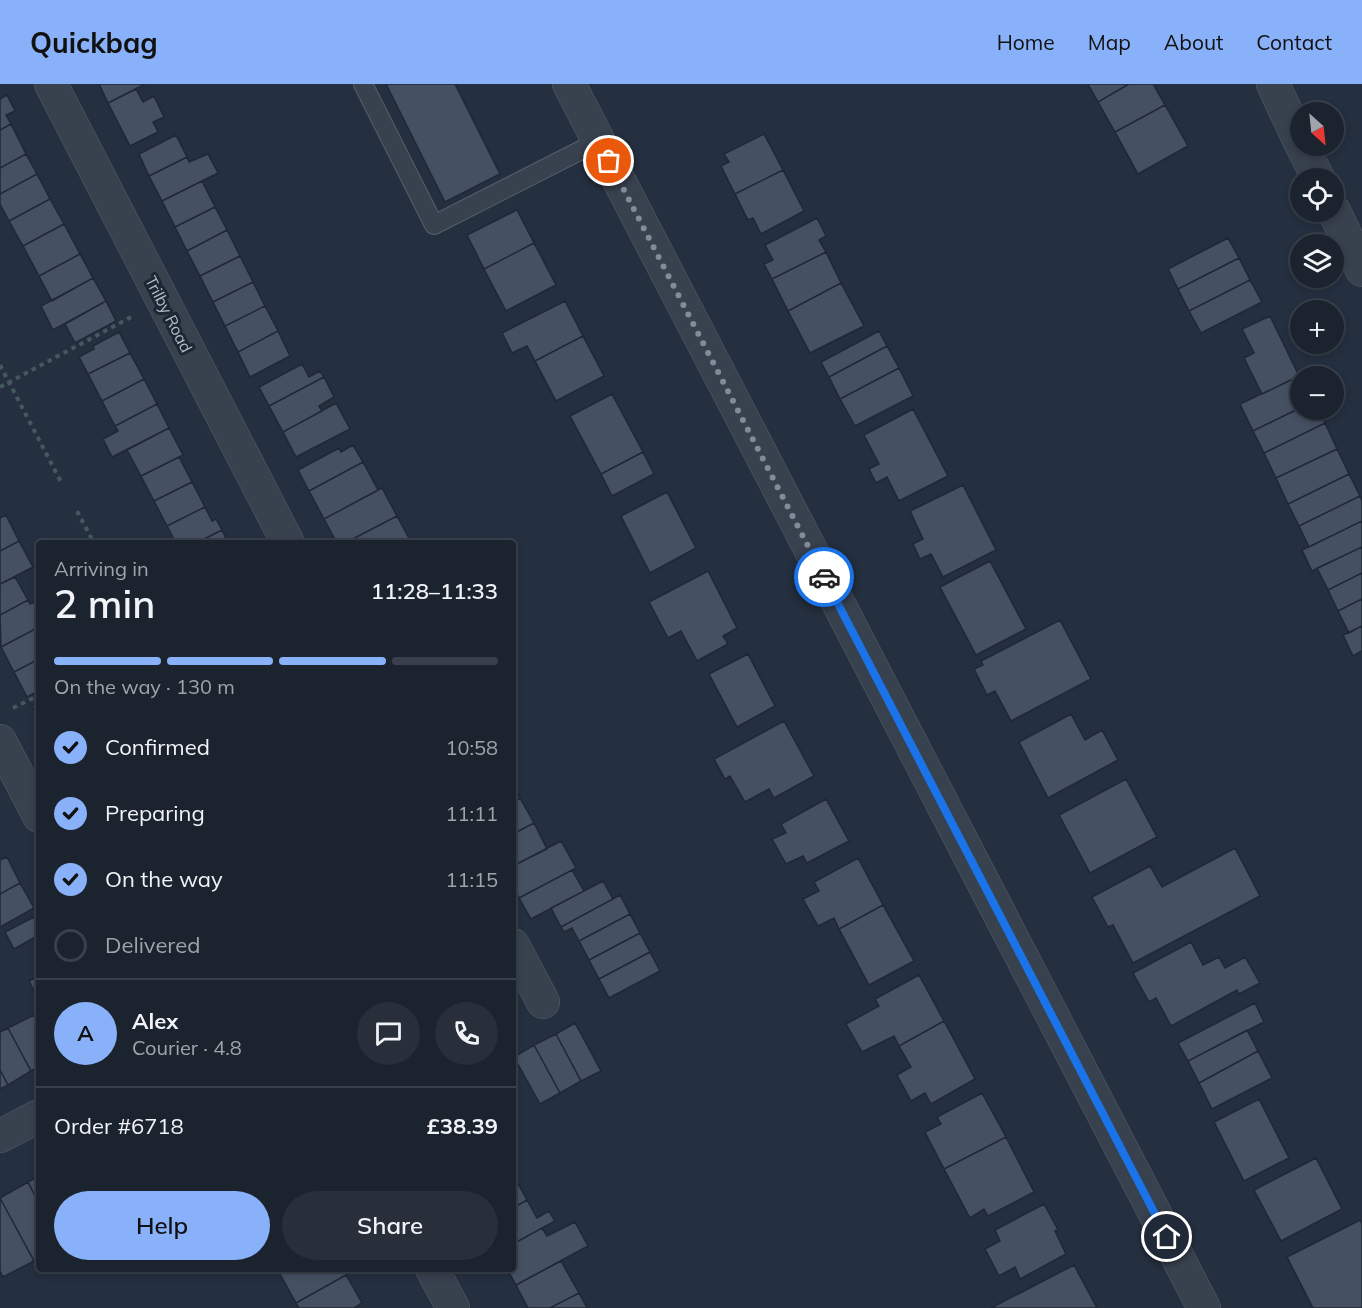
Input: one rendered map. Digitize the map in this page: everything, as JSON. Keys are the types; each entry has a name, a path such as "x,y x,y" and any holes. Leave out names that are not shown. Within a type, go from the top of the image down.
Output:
{"street":[{"name":"Trilby Road","path":"51,84 286,540"},
{"path":"569,84 1204,1308"},
{"path":"1273,84 1290,120"},
{"path":"1339,222 1362,270"},
{"path":"0,741 36,810"},
{"path":"516,951 543,1002"},
{"path":"0,1136 36,1118"},
{"path":"434,1272 453,1308"}],"lane":[{"path":"363,84 434,225 599,141"}],"path":[{"path":"0,387 162,300"},
{"path":"0,365 62,484"},
{"path":"77,511 92,540"},
{"path":"10,710 36,697"}],"building":[{"path":"99,84 145,84 108,103"},
{"path":"386,84 455,84 500,174 445,202"},
{"path":"1088,84 1129,84 1098,102"},
{"path":"1129,84 1153,84 1165,105 1115,132 1098,102"},
{"path":"136,89 143,102 154,96 164,117 153,122 158,132 130,146 108,103"},
{"path":"7,95 15,111 6,115 11,124 0,130 0,99"},
{"path":"1165,105 1188,146 1138,174 1115,132"},
{"path":"11,124 26,154 0,168 0,130"},
{"path":"764,134 783,170 735,194 721,166 729,162 724,154"},
{"path":"176,135 187,157 149,176 139,154"},
{"path":"26,154 37,174 0,194 0,168"},
{"path":"208,154 218,173 162,201 149,176 187,157 189,162"},
{"path":"783,170 804,211 761,234 753,218 748,220 735,194"},
{"path":"37,174 50,199 9,221 0,204 0,194"},
{"path":"202,181 215,207 175,227 162,201"},
{"path":"50,199 64,224 23,246 9,221"},
{"path":"215,207 227,230 187,251 175,227"},
{"path":"517,210 534,243 484,269 467,235"},
{"path":"817,218 826,236 819,240 826,252 772,279 764,264 773,260 765,245"},
{"path":"64,224 80,254 39,276 23,246"},
{"path":"227,230 240,256 200,276 187,251"},
{"path":"1228,238 1239,258 1178,289 1168,269"},
{"path":"534,243 556,285 506,311 484,269"},
{"path":"826,252 841,283 788,311 772,279"},
{"path":"80,254 93,278 52,301 39,276"},
{"path":"240,256 253,282 213,302 200,276"},
{"path":"1239,258 1250,280 1189,311 1178,289"},
{"path":"93,278 106,301 53,330 41,306"},
{"path":"1250,280 1262,302 1201,333 1189,311"},
{"path":"253,282 265,306 225,326 213,302"},
{"path":"841,283 864,326 810,353 788,311"},
{"path":"106,301 116,321 75,343 65,324"},
{"path":"565,301 583,336 535,361 527,346 512,353 502,333"},
{"path":"265,306 278,331 238,352 225,326"},
{"path":"1270,316 1294,366 1290,366 1290,380 1262,394 1244,358 1254,353 1242,329"},
{"path":"278,331 290,356 250,377 238,352"},
{"path":"879,331 887,346 829,377 821,362"},
{"path":"119,332 130,353 88,374 79,357 94,349 93,346"},
{"path":"583,336 604,376 556,401 535,361"},
{"path":"887,346 899,368 840,399 829,377"},
{"path":"130,353 144,379 102,401 88,374"},
{"path":"302,364 309,377 320,371 324,377 269,406 259,387"},
{"path":"899,368 913,396 855,426 840,399"},
{"path":"324,377 334,397 319,406 322,411 283,432 269,406"},
{"path":"144,379 157,404 115,426 102,401"},
{"path":"1290,381 1290,413 1253,431 1240,404"},
{"path":"612,394 643,452 601,474 570,416"},
{"path":"336,403 350,429 296,457 283,432"},
{"path":"157,404 169,428 112,457 103,439 118,431 115,426"},
{"path":"913,409 948,476 899,501 887,477 876,483 869,469 879,464 864,435"},
{"path":"1290,413 1290,420 1323,420 1325,423 1264,453 1253,431"},
{"path":"1325,423 1337,449 1276,478 1264,453"},
{"path":"169,428 183,455 141,476 127,450"},
{"path":"353,445 363,462 309,491 298,470 339,448 341,452"},
{"path":"1337,449 1349,474 1288,504 1276,478"},
{"path":"643,452 654,474 612,496 601,474"},
{"path":"179,457 192,482 154,501 141,476"},
{"path":"363,462 378,490 324,519 309,491"},
{"path":"1349,474 1360,496 1299,526 1288,504"},
{"path":"192,482 205,507 167,526 154,501"},
{"path":"963,485 996,550 943,577 931,554 920,559 913,544 923,539 910,511"},
{"path":"382,488 397,516 351,540 335,540 324,519"},
{"path":"667,492 696,548 650,573 621,516"},
{"path":"1360,496 1362,521 1309,547 1299,526"},
{"path":"205,507 212,521 216,519 222,530 202,540 174,540 167,526"},
{"path":"6,515 19,541 0,551 0,518"},
{"path":"397,516 410,540 351,540"},
{"path":"1362,521 1362,547 1312,571 1302,550"},
{"path":"222,530 227,540 202,540"},
{"path":"19,541 33,567 0,584 0,551"},
{"path":"1362,547 1362,573 1328,590 1317,568"},
{"path":"990,561 1026,629 976,655 940,587"},
{"path":"708,571 737,628 723,636 728,644 697,661 681,631 668,638 649,602"},
{"path":"1362,573 1362,599 1338,611 1328,590"},
{"path":"15,577 28,600 0,615 0,584"},
{"path":"1362,599 1362,626 1349,633 1338,611"},
{"path":"28,600 30,604 36,601 36,629 1,647 0,615"},
{"path":"1060,620 1091,679 1011,721 995,691 987,695 974,669 983,665 981,661"},
{"path":"1362,626 1362,651 1353,656 1343,635"},
{"path":"36,629 36,661 14,672 1,647"},
{"path":"748,654 775,706 737,727 709,674"},
{"path":"36,661 36,692 27,697 14,672"},
{"path":"1071,714 1085,740 1102,730 1118,760 1048,798 1019,742"},
{"path":"784,721 814,776 774,798 769,789 745,802 730,776 725,779 714,759"},
{"path":"1126,779 1157,837 1090,873 1059,815"},
{"path":"520,798 534,823 516,832 516,800"},
{"path":"826,799 849,841 807,863 803,856 786,864 772,839 786,833 781,824"},
{"path":"534,823 547,849 516,864 516,832"},
{"path":"561,841 576,868 519,898 516,892 516,864"},
{"path":"1235,848 1260,896 1133,963 1113,925 1108,927 1092,897 1150,866 1162,887"},
{"path":"7,857 20,883 0,894 0,860"},
{"path":"858,858 883,905 839,929 834,918 818,926 803,899 819,891 814,882"},
{"path":"572,870 584,891 531,919 519,898"},
{"path":"603,881 613,899 561,927 551,908"},
{"path":"20,883 34,908 0,927 0,894"},
{"path":"620,895 630,914 579,941 572,928 564,932 561,927"},
{"path":"883,905 914,961 869,985 839,929"},
{"path":"630,914 640,933 589,960 579,941"},
{"path":"34,917 36,921 36,937 14,949 5,932"},
{"path":"640,933 650,952 599,979 589,960"},
{"path":"1191,942 1203,965 1219,957 1225,968 1245,957 1260,983 1239,994 1237,990 1171,1026 1156,998 1149,1002 1133,973"},
{"path":"650,952 660,971 609,998 599,979"},
{"path":"919,975 944,1021 899,1046 894,1036 862,1052 846,1024 879,1006 875,999"},
{"path":"36,978 36,994 29,981"},
{"path":"1255,1003 1264,1022 1188,1061 1178,1043"},
{"path":"34,1015 36,1019 36,1068 31,1071 8,1028"},
{"path":"944,1021 975,1079 931,1104 925,1093 911,1101 897,1075 911,1067 899,1046"},
{"path":"575,1023 601,1071 581,1081 556,1034"},
{"path":"8,1028 31,1071 8,1085 0,1070 0,1032"},
{"path":"1247,1030 1258,1051 1199,1083 1188,1061"},
{"path":"556,1034 581,1081 560,1093 534,1045"},
{"path":"534,1045 560,1093 540,1104 516,1061 516,1056"},
{"path":"1258,1051 1272,1078 1212,1109 1199,1083"},
{"path":"0,1070 8,1085 0,1089"},
{"path":"982,1093 1006,1137 944,1169 925,1132 941,1124 937,1117"},
{"path":"1259,1099 1289,1158 1244,1181 1214,1122"},
{"path":"1006,1137 1034,1192 988,1216 984,1209 970,1218 944,1169"},
{"path":"1316,1158 1342,1209 1281,1241 1254,1190"},
{"path":"36,1178 36,1198 28,1182"},
{"path":"516,1180 527,1200 516,1206"},
{"path":"28,1182 36,1198 36,1260 34,1261 0,1198"},
{"path":"0,1198 34,1261 3,1277 0,1271"},
{"path":"527,1200 537,1218 549,1211 555,1221 516,1242 516,1206"},
{"path":"1044,1204 1058,1230 1055,1231 1066,1254 1020,1279 1015,1267 999,1276 985,1249 1000,1241 995,1230"},
{"path":"1360,1220 1362,1224 1362,1308 1313,1308 1287,1257"},
{"path":"575,1222 588,1246 516,1285 509,1272 516,1272 516,1242 542,1228 547,1236"},
{"path":"561,1261 579,1293 550,1308 528,1308 516,1285"},
{"path":"1074,1265 1097,1308 991,1308"},
{"path":"284,1272 344,1272 346,1275 296,1303 280,1274"},
{"path":"346,1275 362,1303 354,1308 299,1308 296,1303"},
{"path":"579,1293 587,1308 550,1308"}],"way so far":[{"path":"609,161 824,577"}],"route":[{"path":"824,577 1167,1237"}]}
